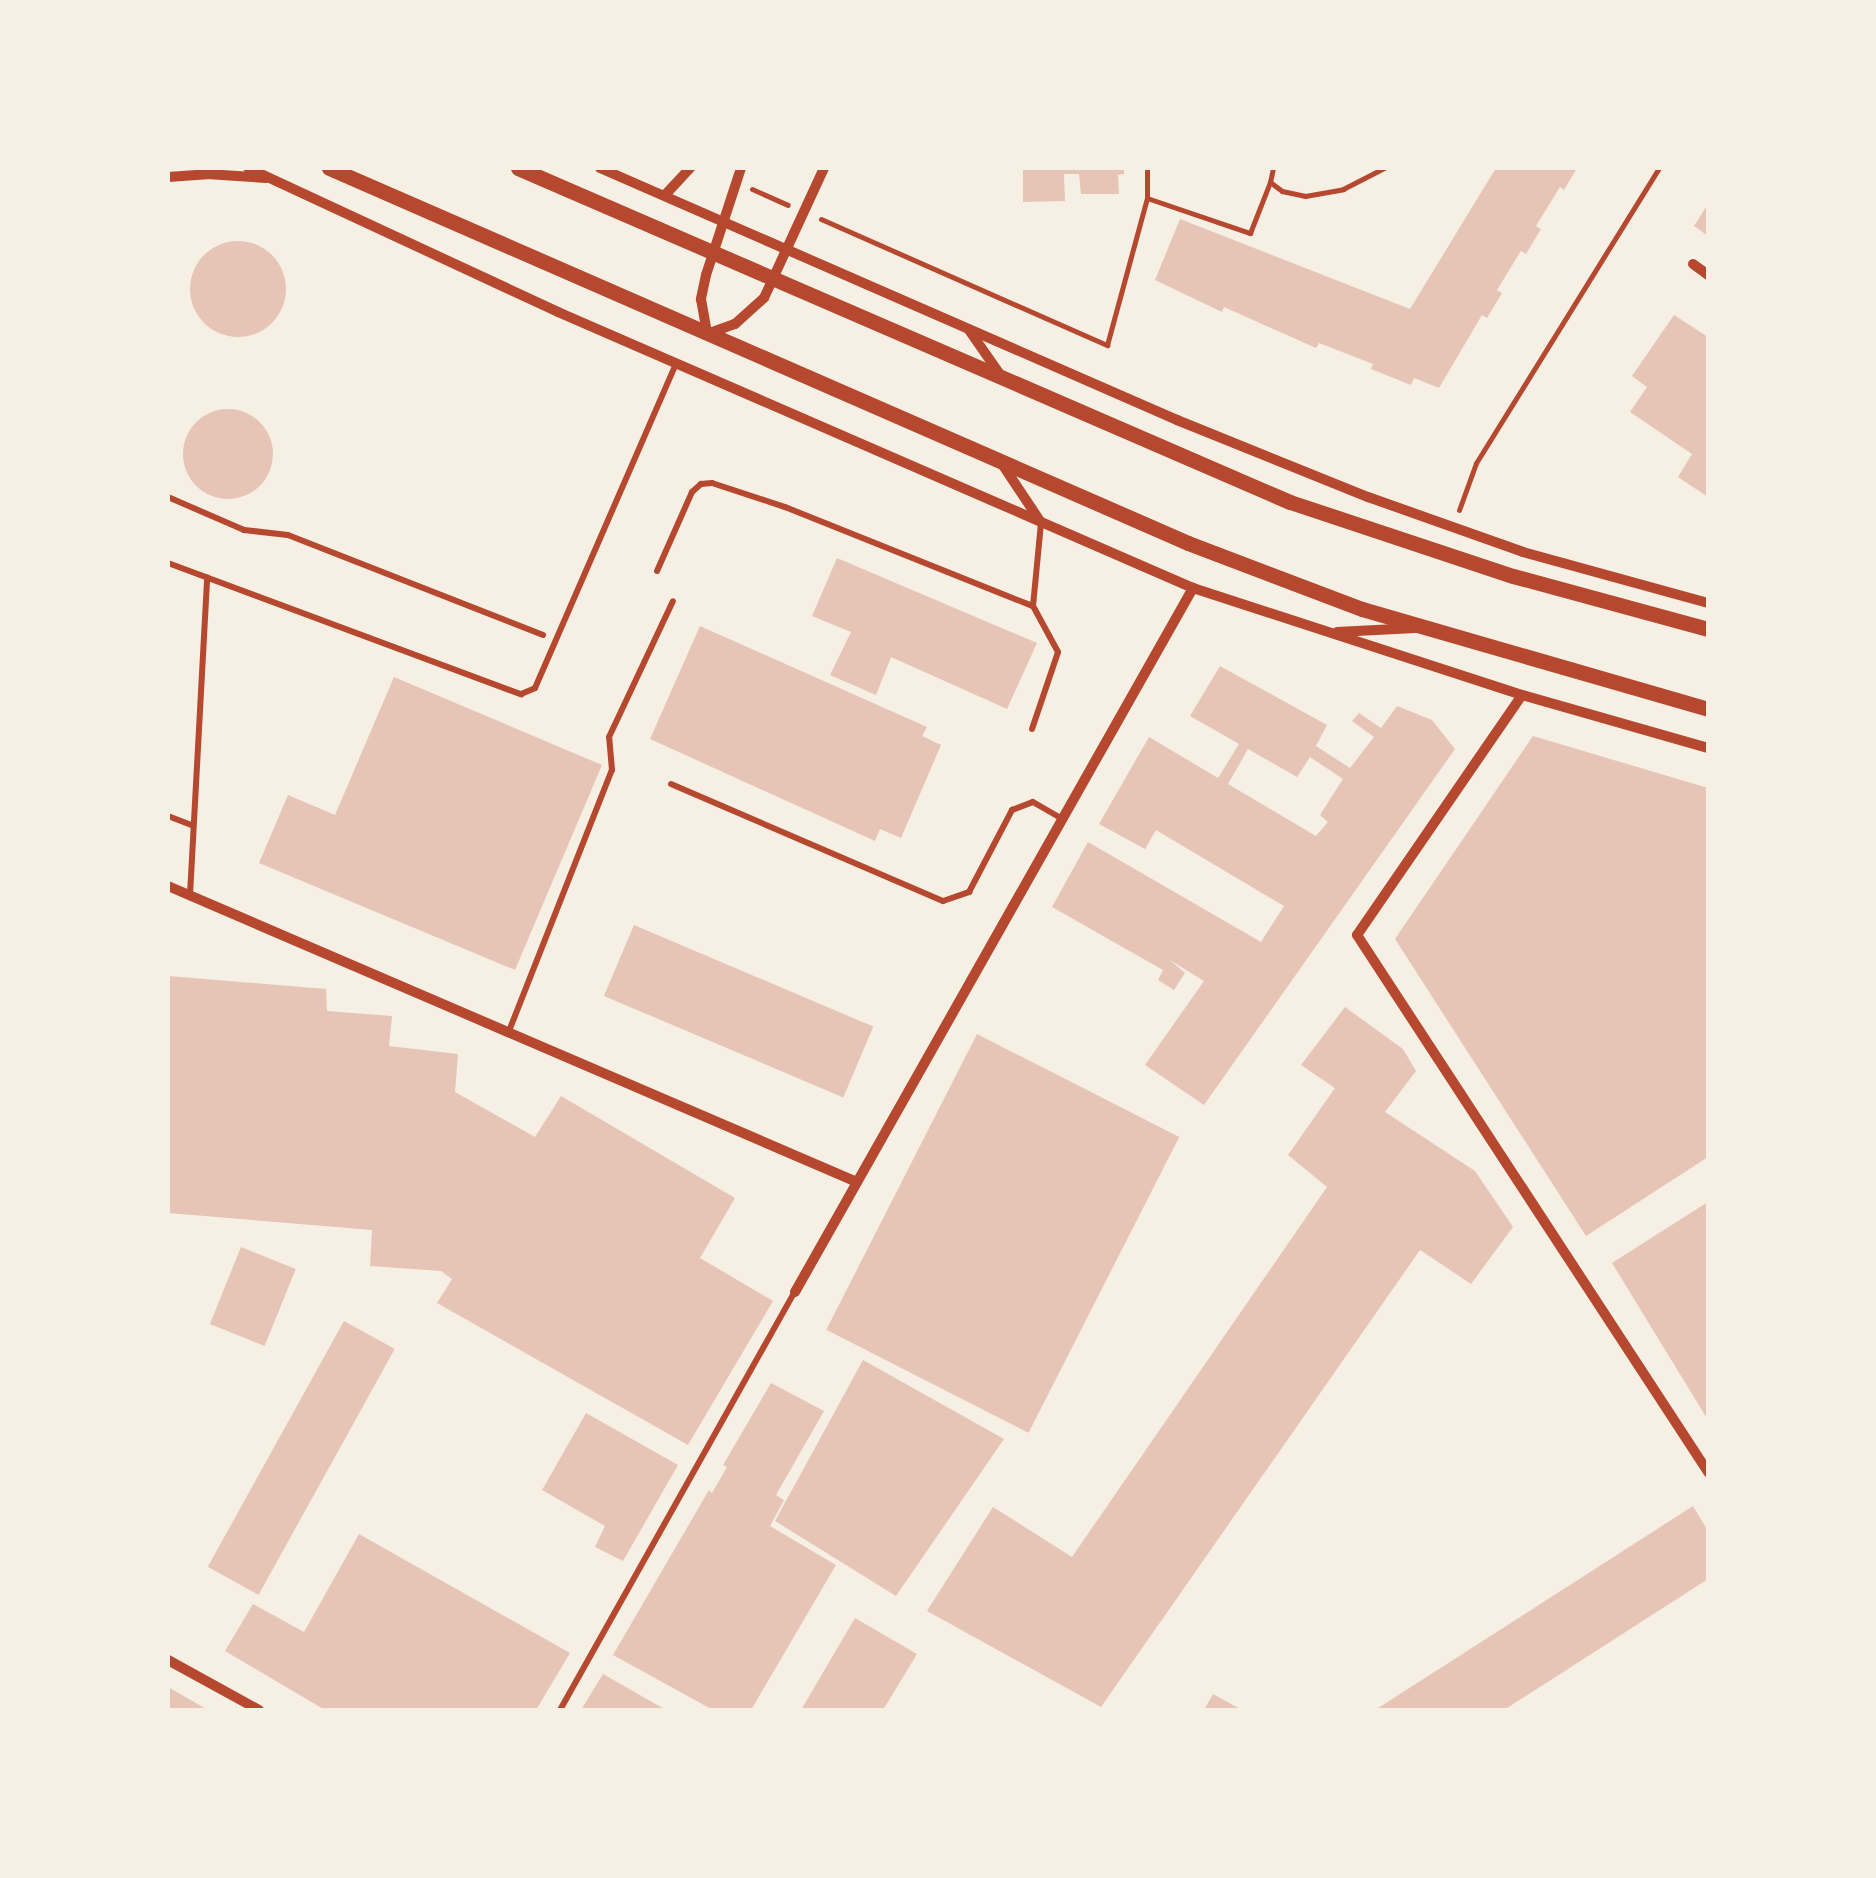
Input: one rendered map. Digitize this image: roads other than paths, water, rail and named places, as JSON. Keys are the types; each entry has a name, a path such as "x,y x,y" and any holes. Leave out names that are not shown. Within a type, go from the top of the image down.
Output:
{"street":[{"path":"248,168 676,363 1193,588 1522,695 1708,748"},
{"path":"329,168 1188,544 1423,628 1708,709"},
{"path":"518,168 1206,469 1337,518 1512,576 1708,630"},
{"path":"600,168 1368,497 1523,552 1708,603"},
{"path":"665,194 690,168"},
{"path":"707,334 702,299 720,222 741,168"},
{"path":"707,334 735,324 752,311 773,279 824,168"},
{"path":"168,178 208,174 274,178"},
{"path":"1693,264 1708,274"},
{"path":"968,328 1006,382"},
{"path":"1000,461 1041,522"},
{"path":"794,1292 1193,588"},
{"path":"1326,632 1423,628"},
{"path":"1522,695 1357,935 1708,1472"},
{"path":"168,886 857,1182"},
{"path":"168,1660 259,1710"}],"lane":[{"path":"168,563 521,694 535,688 676,363"},
{"path":"657,572 692,492 701,484 712,483 785,507 1032,606"},
{"path":"168,496 244,530 288,535 543,635"},
{"path":"1032,730 1058,652 1032,606 1041,522"},
{"path":"190,896 190,824 207,577"},
{"path":"509,1032 612,770 608,737 672,601"},
{"path":"671,784 943,901 969,892 1012,810 1033,802 1062,819"},
{"path":"168,816 190,824"},
{"path":"560,1710 794,1292"}]}
